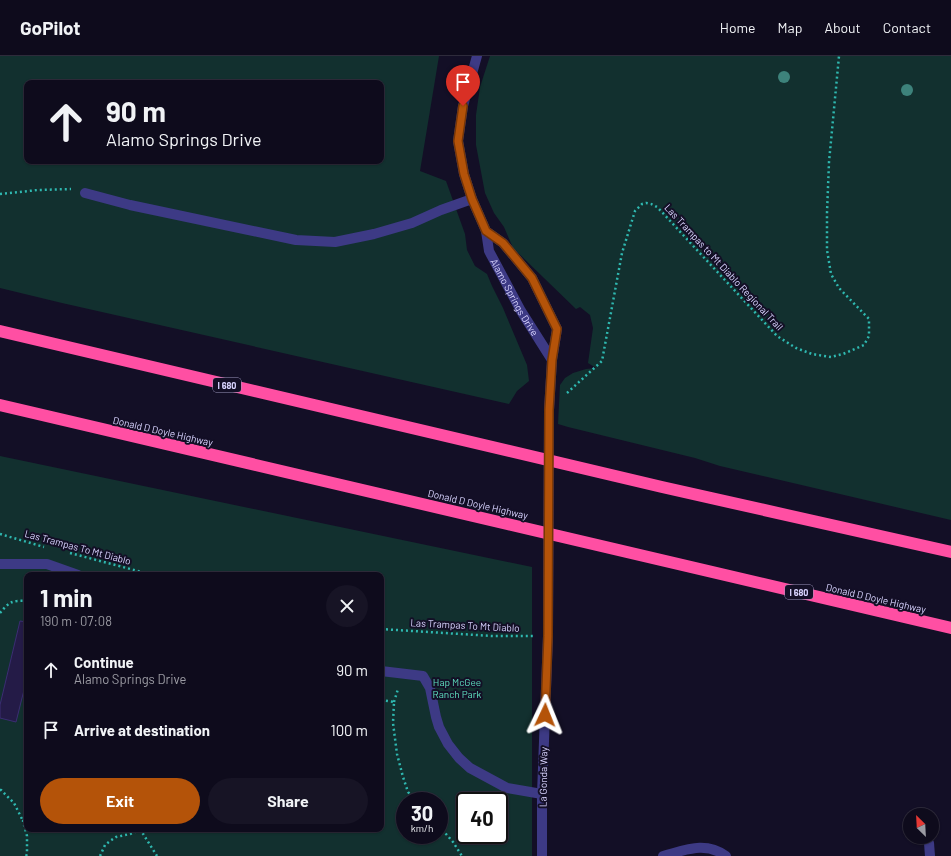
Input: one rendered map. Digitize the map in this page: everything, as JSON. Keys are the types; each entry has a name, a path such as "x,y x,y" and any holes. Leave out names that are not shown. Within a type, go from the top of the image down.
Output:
{"highway":[{"name":"I 680","path":"0,331 662,487 951,552"},
{"name":"Donald D Doyle Highway","path":"0,405 951,628"}],"street":[{"name":"Alamo Springs Drive","path":"477,56 463,106 458,141 464,174 472,199 486,231 489,251 521,311 552,360"},
{"path":"85,193 130,205 296,240 335,242 374,234 412,223 441,210 472,199"},
{"name":"Alamo Springs Drive","path":"486,231 503,243 532,278 557,329 552,360 549,410"},
{"name":"La Gonda Way","path":"542,856 542,794 548,636 549,410"},
{"path":"0,564 47,564 70,572"},
{"path":"384,672 423,676 430,688 439,727 448,744 458,758 470,768 507,788 542,794"},
{"path":"929,844 930,856"},
{"path":"663,856 693,848 710,848 726,856"}],"path":[{"name":"Las Trampas to Mt Diablo Regional Trail","path":"549,410 602,360 622,253 635,211 642,204 646,203 657,206 661,210 777,336 796,348 812,354 831,357 843,354 864,345 869,336 869,319 839,288 831,274 827,250 829,162 839,56"},
{"path":"0,194 64,189 71,189 85,193"},
{"name":"Las Trampas To Mt Diablo","path":"0,534 46,547"},
{"name":"Las Trampas To Mt Diablo","path":"68,553 141,572"},
{"path":"0,613 8,604 15,601 24,601"},
{"name":"Las Trampas To Mt Diablo","path":"384,629 492,636 548,636"},
{"path":"384,700 394,702 393,723 397,754 408,792"},
{"path":"0,790 14,803 24,826"},
{"path":"25,832 26,856"},
{"path":"100,856 105,845 110,841 116,837 134,832"},
{"path":"142,832 157,856"},
{"path":"448,836 462,856"}],"green space":[{"path":"0,56 439,56 420,171 446,181 465,234 467,250 475,266 487,274 527,365 529,381 517,391 509,404 0,288"},
{"path":"490,56 951,56 951,520 720,466 695,458 558,424 560,385 565,378 573,373 596,368 588,363 593,328 590,315 580,307 576,309 513,248 504,227 494,213 485,193 476,145 476,115 480,87"},
{"name":"Hap McGee Ranch Park","path":"0,456 532,567 532,856 0,856"}],"building":[{"path":"20,621 24,622 24,690 16,722 0,718 0,705"}],"route":[{"path":"463,106 458,141 464,174 472,199 486,231 503,243 532,278 557,329 552,360 549,410 548,636 545,715"}]}
